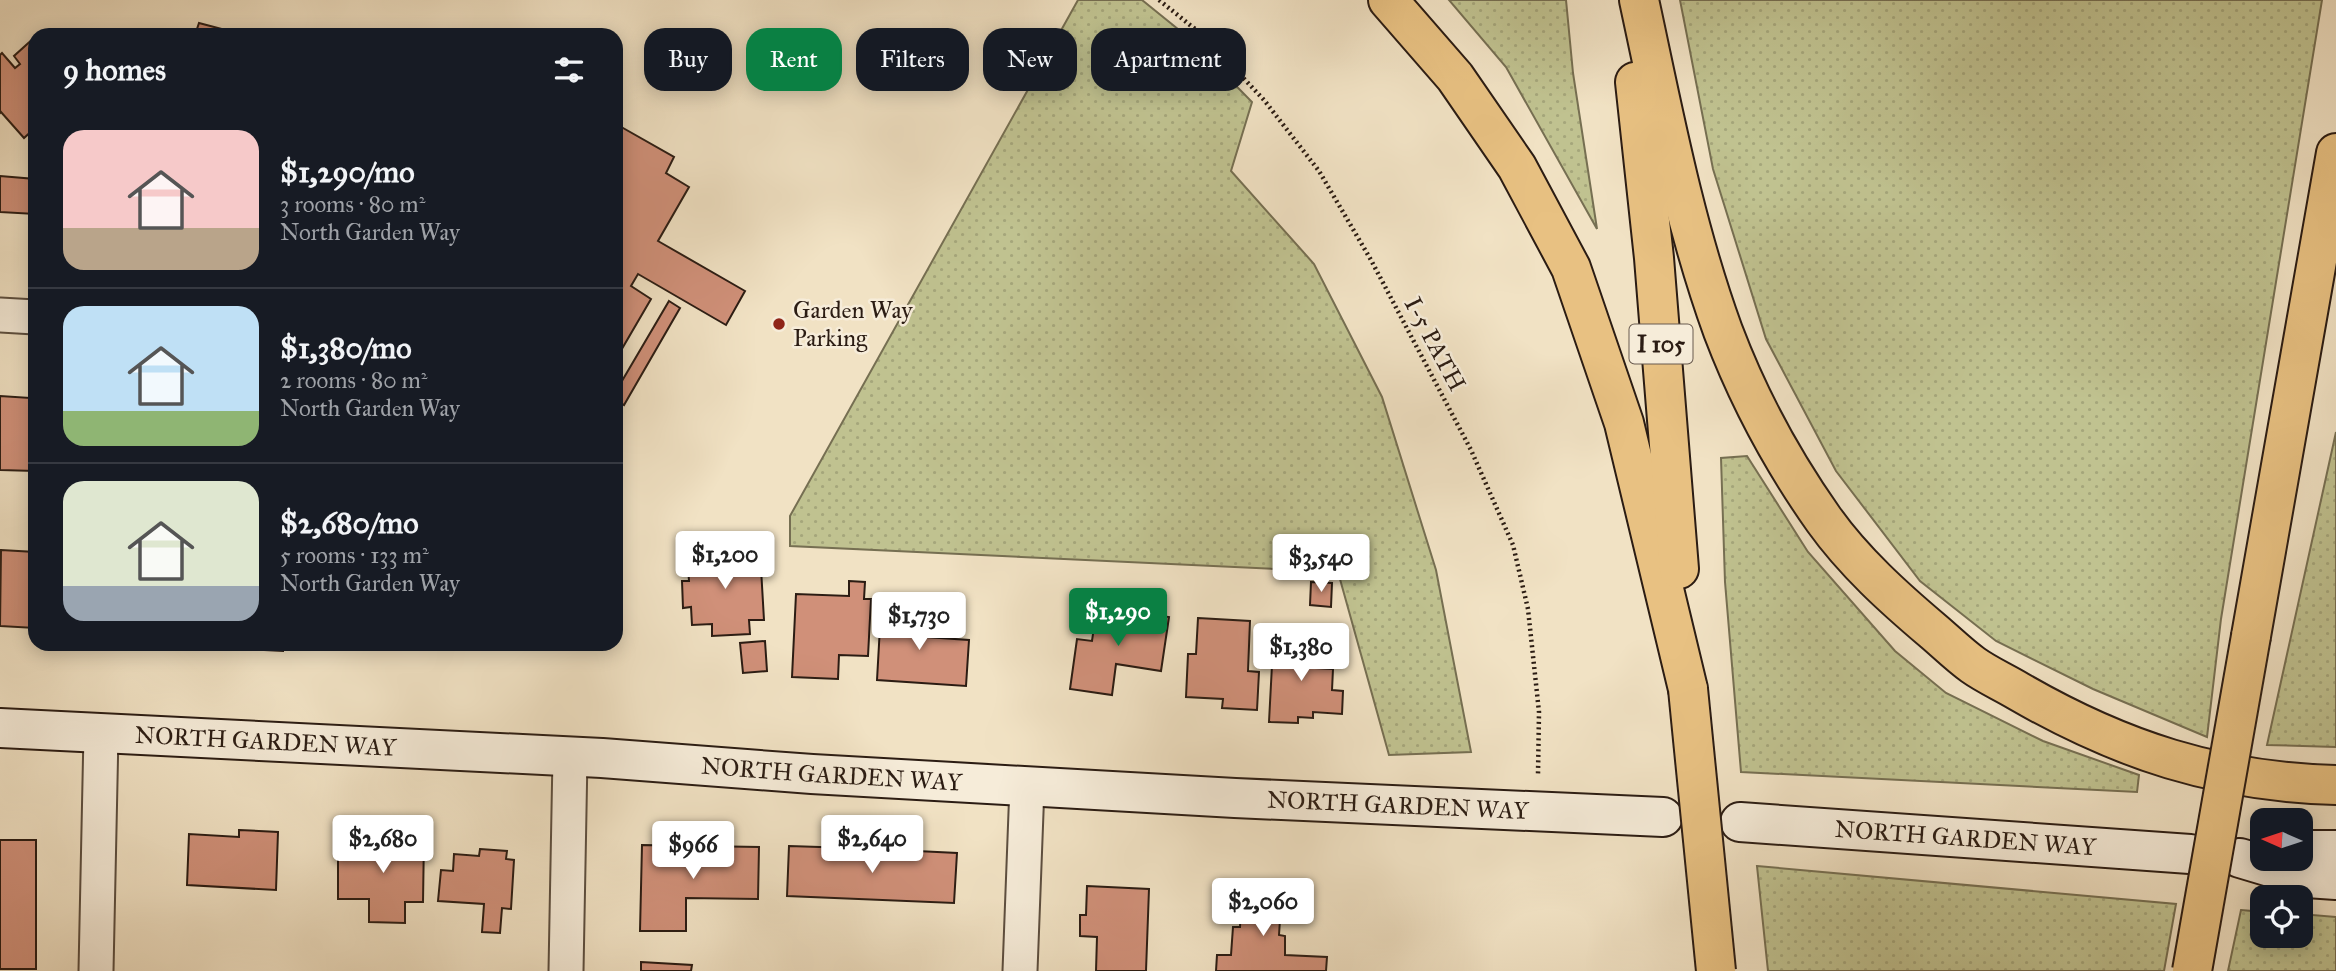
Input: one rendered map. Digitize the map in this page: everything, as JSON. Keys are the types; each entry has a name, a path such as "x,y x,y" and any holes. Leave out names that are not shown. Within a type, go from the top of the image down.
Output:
{"highway":[{"path":"1388,0 1455,77 1517,167 1571,268 1624,424 1688,689"},
{"name":"I 105","path":"1626,0 1654,258 1688,689 1716,971"},
{"path":"1639,0 1677,177 1724,331 1749,391 1786,461 1825,521 1860,562 1895,599 1972,665 2051,710 2134,747 2173,761 2222,773 2274,781 2336,785"},
{"path":"2192,971 2336,153"}],"street":[{"path":"0,315 28,317"},
{"name":"NORTH GARDEN WAY","path":"0,728 570,757 1248,799 1662,817"},
{"path":"96,971 101,734"},
{"path":"565,971 570,757"},
{"path":"1020,971 1027,786"},
{"name":"NORTH GARDEN WAY","path":"1740,822 2190,854"},
{"path":"2314,850 2336,850"},
{"path":"2250,857 2240,858 2250,861"},
{"path":"2287,872 2307,878 2336,880"}],"path":[{"name":"I-5 PATH","path":"1159,0 1213,46 1264,100 1319,171 1371,260 1471,450 1513,545 1528,609 1539,712 1538,770"}],"green space":[{"path":"1078,0 1142,0 1177,28 1091,28 1091,91 1241,91 1252,102 1231,171 1314,264 1382,397 1436,570 1471,752 1389,755 1338,572 790,546 790,516 1027,91 1077,91 1077,28 1062,28"},
{"path":"1449,0 1566,0 1573,73 1597,229 1506,67"},
{"path":"1680,0 2322,0 2221,619 2207,737 2093,689 1996,641 1920,581 1836,471 1766,339 1713,169"},
{"path":"2336,432 2336,747 2267,745"},
{"path":"1747,456 1808,552 1895,651 1946,693 2043,741 2139,775 2137,792 1741,772 1725,582 1721,458"},
{"path":"1757,866 2176,904 2164,971 1768,971"},
{"path":"2241,910 2250,911 2250,948 2313,948 2313,915 2336,917 2336,971 2228,971"}],"building":[{"path":"199,23 218,28 197,28"},
{"path":"28,43 28,134 24,138 0,113 0,55 2,53 15,68 20,64 14,56"},
{"path":"623,128 674,157 666,173 689,187 658,241 745,291 726,325 638,274 631,286 651,299 623,347"},
{"path":"0,176 28,178 28,214 0,212"},
{"path":"669,301 680,308 624,405 623,379"},
{"path":"0,396 28,398 28,471 0,470"},
{"path":"1,550 28,552 28,628 0,626"},
{"path":"760,551 764,620 749,620 750,634 712,636 712,624 692,625 691,607 683,608 682,581 689,581 687,555"},
{"path":"849,581 865,582 864,599 871,599 868,656 839,655 838,679 792,677 796,594 849,596"},
{"path":"1311,582 1332,583 1331,607 1310,605"},
{"path":"1097,607 1169,617 1161,671 1116,664 1112,695 1070,689 1077,639 1092,641"},
{"path":"881,609 928,612 926,637 969,640 966,686 877,680"},
{"path":"1198,618 1250,621 1248,671 1259,672 1257,710 1222,708 1223,699 1186,697 1188,654 1196,654"},
{"path":"1290,636 1318,637 1316,668 1333,669 1332,690 1343,691 1342,714 1313,712 1313,718 1298,717 1298,723 1269,722 1273,646 1289,647"},
{"path":"765,641 767,671 743,673 740,643"},
{"path":"239,830 278,832 276,890 187,885 189,834 239,837"},
{"path":"355,836 424,837 423,902 405,902 405,923 369,922 369,899 338,899 338,844 355,845"},
{"path":"0,840 36,840 36,969 0,969"},
{"path":"642,845 759,847 758,899 686,898 686,931 640,931"},
{"path":"789,846 850,848 850,855 897,857 897,850 957,853 954,903 787,896"},
{"path":"480,849 507,851 506,859 514,860 511,909 502,908 500,933 482,932 484,904 438,901 441,870 453,871 454,854 479,856"},
{"path":"1087,886 1149,889 1146,971 1096,971 1097,937 1080,936 1080,915 1086,915"},
{"path":"1242,887 1282,890 1279,935 1285,936 1285,955 1327,957 1326,971 1216,971 1217,955 1231,955 1233,927 1240,927"},
{"path":"641,962 692,965 691,971 641,971"}],"place":[{"name":"Garden Way Parking","path":"779,324"}]}
